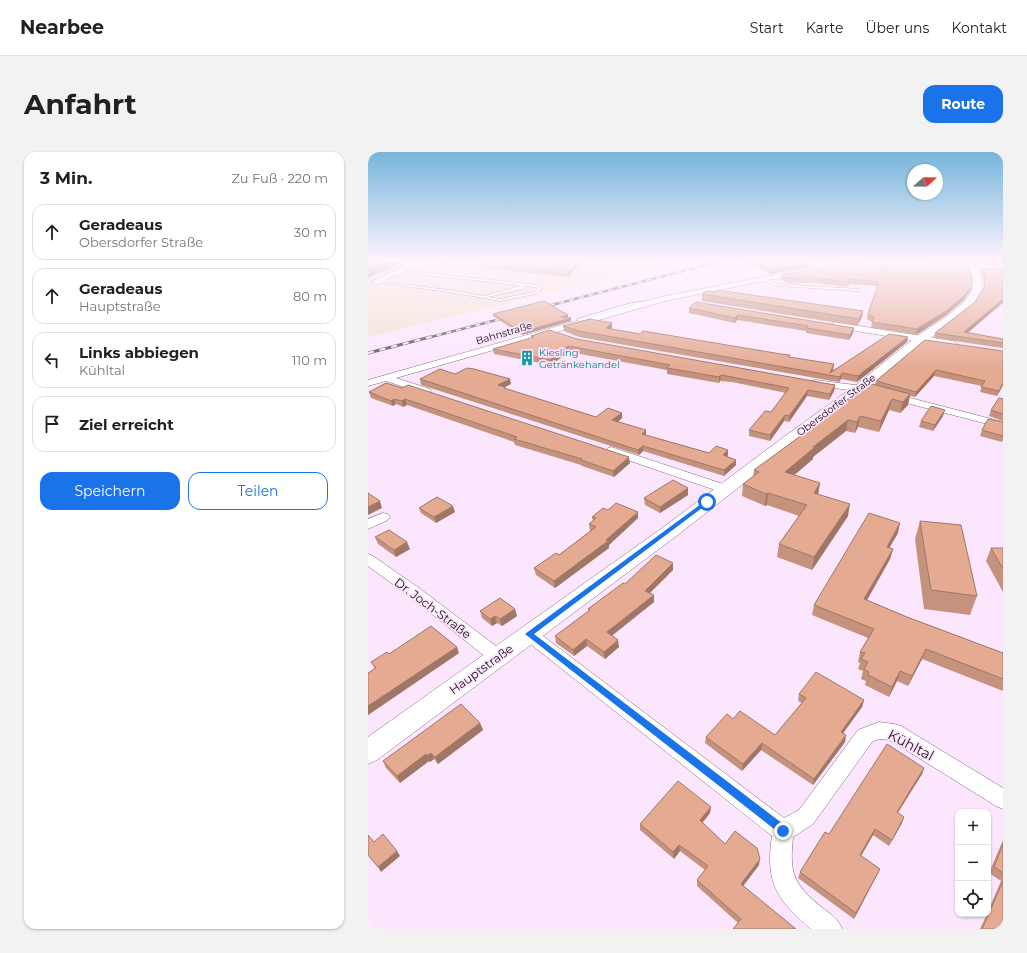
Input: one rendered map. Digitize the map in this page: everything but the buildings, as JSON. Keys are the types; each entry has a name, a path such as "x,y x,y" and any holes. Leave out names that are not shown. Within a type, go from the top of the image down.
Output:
{"main road":[{"name":"Obersdorfer Straße","path":"672,530 860,388 921,339 950,319 972,298"},
{"name":"Hauptstraße","path":"368,752 672,530"}],"street":[{"name":"Bahnstraße","path":"368,383 581,322 604,313 668,298"},
{"path":"684,298 696,303"},
{"path":"829,324 966,347"},
{"path":"549,331 565,337"},
{"path":"386,378 437,395"},
{"path":"809,381 839,387 860,388 1003,425"},
{"path":"599,448 725,489"},
{"path":"368,525 383,517"},
{"name":"Dr. Joch-Straße","path":"368,559 414,592 498,657"},
{"path":"529,634 783,831 780,863 785,886 800,904 830,929"},
{"name":"Kühltal","path":"783,831 806,817 865,736 873,731 884,730 894,732 1003,800"}],"lane":[{"path":"489,298 513,298"}],"shaded area":[{"path":"368,298 527,298 368,337"}],"railway":[{"path":"540,308 578,298"},
{"path":"427,338 508,317"},
{"path":"368,353 430,337"}],"place":[{"name":"Kiesling Getränkehandel","path":"527,358"}],"route":[{"path":"707,502 672,530 529,634 783,831"}]}
